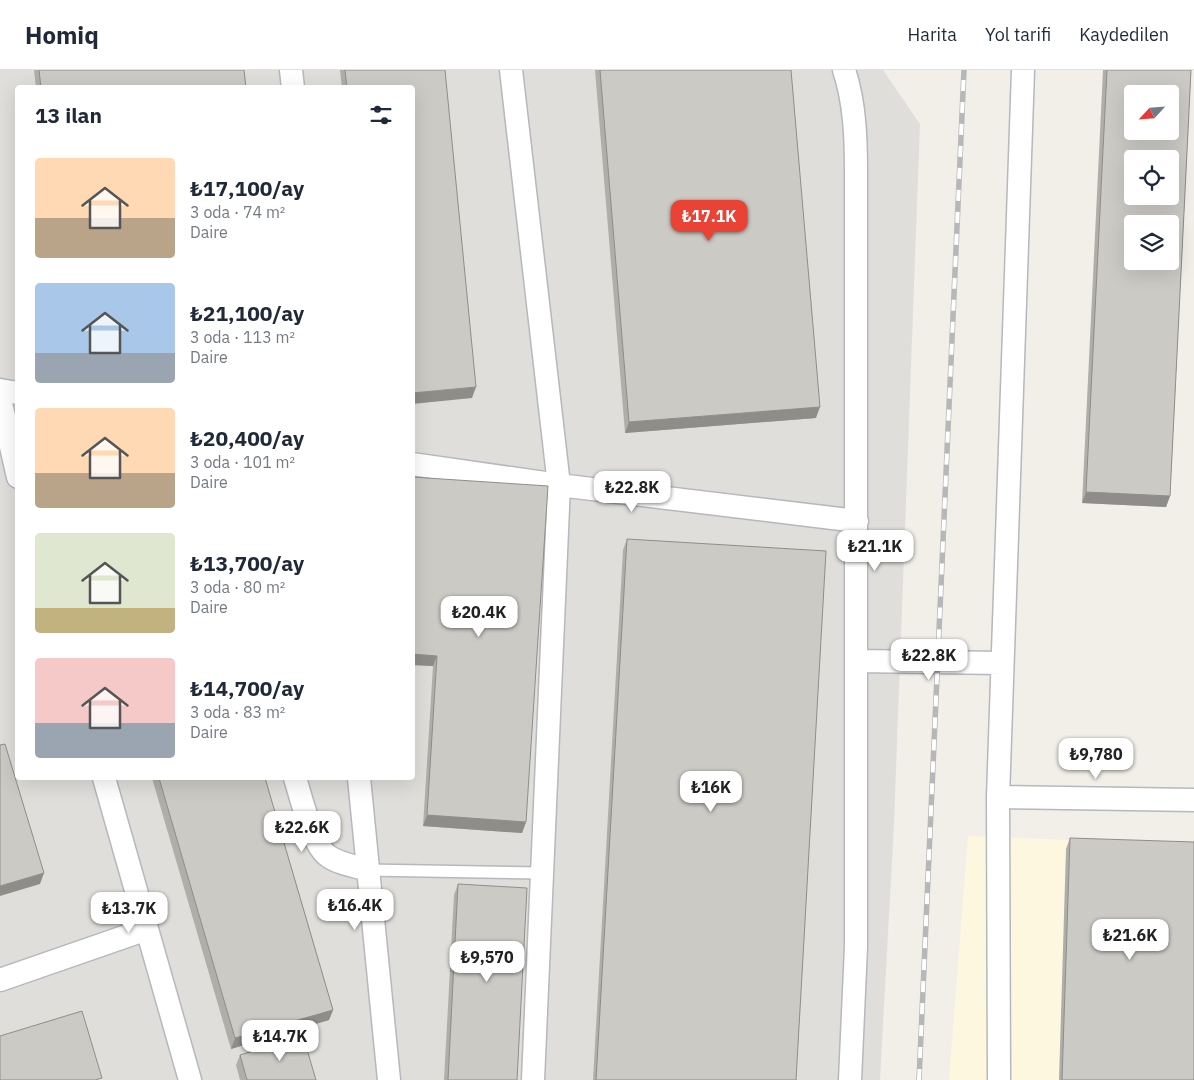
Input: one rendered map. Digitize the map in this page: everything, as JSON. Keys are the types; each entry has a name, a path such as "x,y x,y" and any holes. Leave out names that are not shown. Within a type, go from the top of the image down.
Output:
{"street":[{"path":"291,70 293,85"},
{"path":"511,70 559,485 533,1080"},
{"path":"844,70 852,106 856,140 856,947 850,1080"},
{"path":"999,1080 998,796 1023,70"},
{"path":"0,390 15,392"},
{"path":"0,399 15,464"},
{"path":"415,464 559,485 857,521"},
{"path":"856,661 1002,663"},
{"path":"105,780 190,1080"},
{"path":"296,780 314,837 326,855 338,862 368,870"},
{"path":"359,780 389,1080"},
{"path":"998,796 1194,800"},
{"path":"0,980 147,929"}],"lane":[{"path":"368,870 542,873"}],"shaded area":[{"path":"0,70 883,70 920,124 894,823 880,1080 0,1080"},
{"path":"968,836 1194,845 1194,1080 949,1080"}],"building":[{"path":"39,70 244,70 246,85 41,85"},
{"path":"345,70 445,70 476,387 415,393 415,85 347,85"},
{"path":"600,70 791,70 820,407 629,422"},
{"path":"1107,70 1191,70 1170,496 1086,492"},
{"path":"415,477 548,486 526,822 427,815 437,656 415,654"},
{"path":"627,539 826,551 796,1080 596,1080"},
{"path":"5,744 44,873 0,886 0,745"},
{"path":"160,780 266,780 333,1010 235,1038"},
{"path":"1070,838 1194,842 1194,1080 1062,1080"},
{"path":"458,884 527,888 517,1080 448,1080"},
{"path":"82,1011 102,1078 95,1080 0,1080 0,1036"},
{"path":"303,1036 316,1080 247,1080 240,1055"}],"railway":[{"path":"919,1080 964,70"}]}
